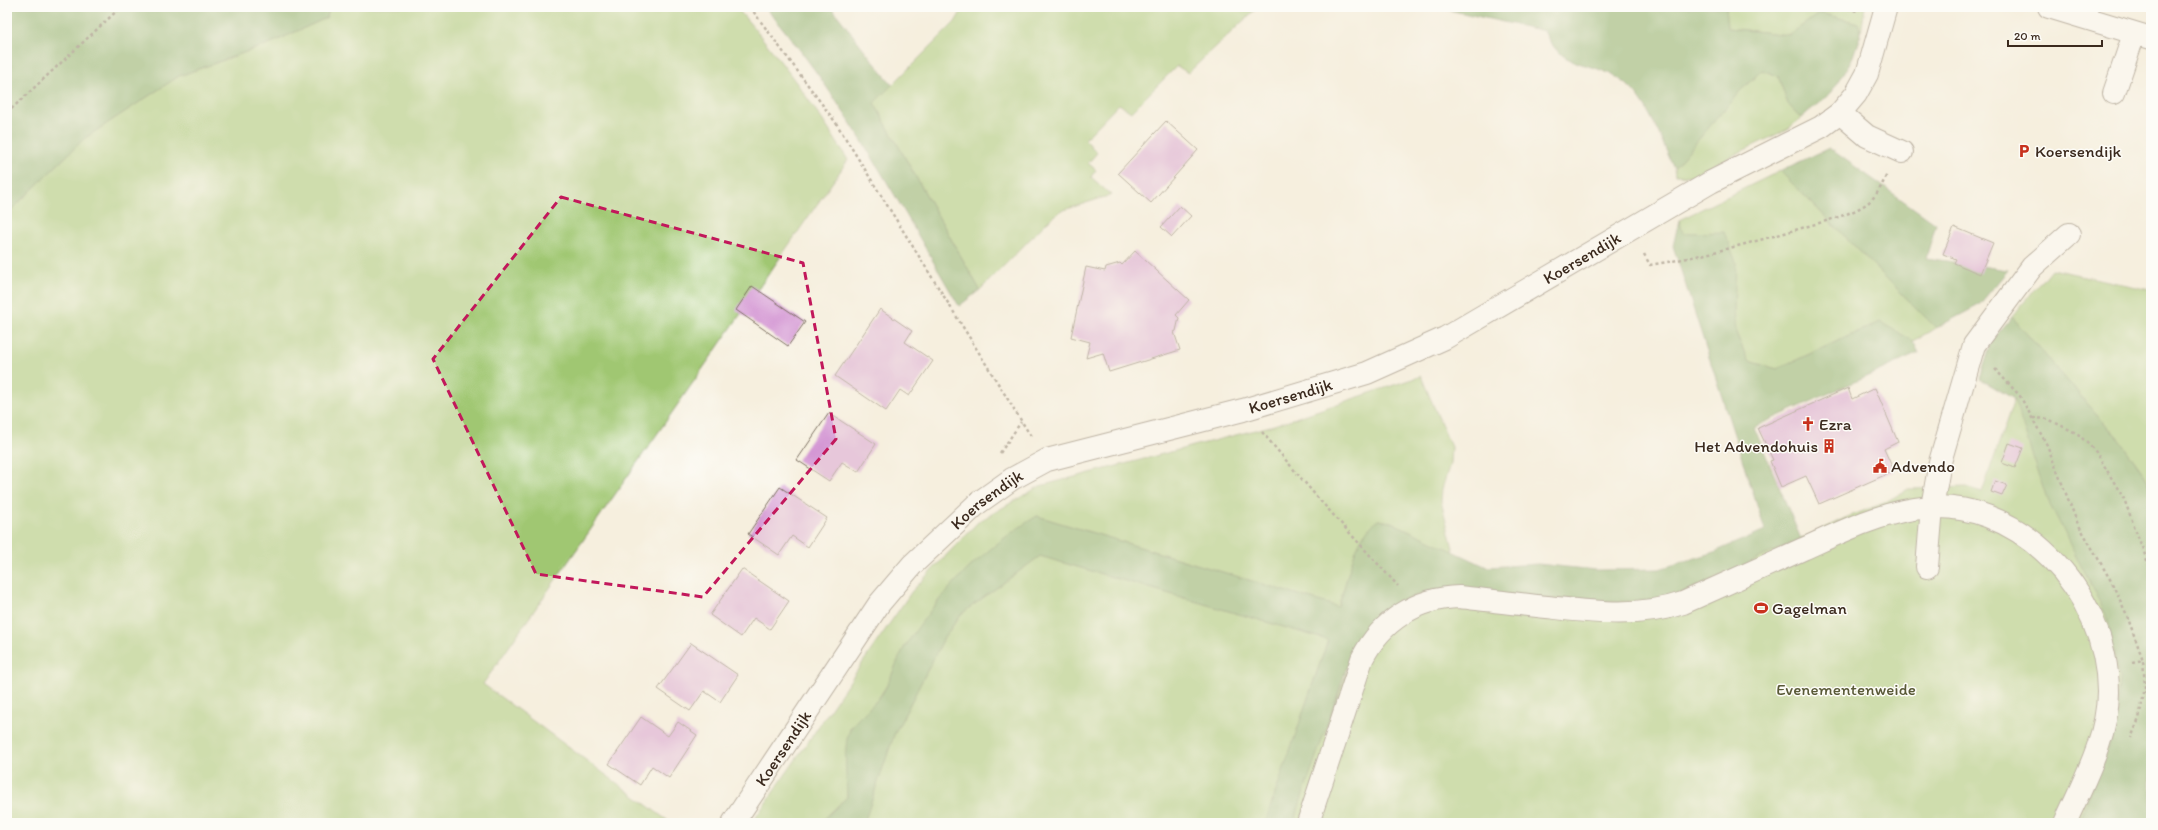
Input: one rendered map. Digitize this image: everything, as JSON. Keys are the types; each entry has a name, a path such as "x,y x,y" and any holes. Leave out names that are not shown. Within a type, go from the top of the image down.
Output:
{"street":[{"name":"Koersendijk","path":"733,823 879,604 912,565 978,503 1012,479 1047,460 1243,410 1367,373 1445,338 1630,228 1711,182 1822,127 1840,113 1856,94 1867,74 1886,7"},
{"path":"2049,7 2142,36 2114,93"},
{"path":"1840,113 1867,136 1902,152"},
{"path":"1927,566 1932,507 1940,462 1974,345 2032,267 2069,234"},
{"path":"1308,823 1365,654 1374,638 1382,629 1404,612 1442,597 1459,597 1592,612 1634,613 1660,610 1683,603 1860,524 1900,512 1932,507 1954,508 1981,515 2004,524 2037,545 2070,578 2096,626 2103,649 2107,674 2108,694 2105,718 2094,756 2065,823"}],"path":[{"path":"7,113 121,7"},
{"path":"750,7 836,123 1019,419"},
{"path":"1630,228 1650,265 1698,257 1815,224 1857,209 1878,193 1889,169 1902,152"},
{"path":"1243,410 1318,497 1386,570 1416,606"},
{"path":"2032,418 2048,419 2078,434 2096,452 2124,499 2151,571"},
{"path":"2145,687 2151,685"}],"highlighted area":[{"path":"561,197 803,263 836,439 703,597 536,574 433,359"}],"green space":[{"path":"7,7 331,7 326,18 271,43 179,76 85,138 7,214"},
{"path":"331,7 736,7 795,81 848,160 483,684 671,823 7,823 7,214 85,138 179,76 271,43 326,18"},
{"path":"765,7 831,7 892,85 874,103 980,290 959,306 892,190 845,114 820,77"},
{"path":"964,7 1258,7 1188,73 1177,66 1131,112 1119,104 1085,139 1097,153 1088,163 1096,170 1091,177 1111,195 1061,211 1048,221 980,290 874,103 955,22"},
{"path":"1435,7 1726,7 1728,28 1789,35 1820,13 1858,23 1861,33 1851,62 1832,92 1801,118 1788,104 1778,76 1762,70 1740,91 1674,168 1651,117 1636,94 1627,84 1604,71 1567,58 1551,43 1544,31"},
{"path":"1726,7 1865,7 1861,33 1858,23 1820,13 1789,35 1727,28"},
{"path":"1762,70 1778,76 1788,104 1801,118 1788,129 1690,176 1675,175 1674,168 1740,91"},
{"path":"1829,148 1936,224 1926,258 2008,270 1979,305 1936,328 1780,171"},
{"path":"1780,171 1936,328 1913,341 1879,322 1777,369 1748,361 1736,333 1734,310 1683,233 1679,220"},
{"path":"1679,220 1683,233 1724,232 1736,262 1734,310 1736,333 1748,361 1777,369 1880,322 1913,341 1919,353 1754,427 1801,539 1682,593 1654,600 1605,602 1433,590 1399,602 1376,618 1358,641 1346,670 1299,806 1295,823 1265,823 1328,640 1040,556 961,614 944,638 894,735 864,823 820,823 847,797 846,752 848,734 851,728 882,694 889,682 899,657 919,626 948,589 981,557 999,542 1037,516 1338,607 1357,548 1369,528 1378,520 1391,522 1487,567 1538,564 1596,570 1659,569 1712,553 1765,530 1673,246"},
{"path":"2051,269 2151,290 2151,487 2120,441 2012,317"},
{"path":"2012,317 2120,441 2151,487 2151,823 2078,823 2116,727 2119,678 2106,615 2046,496 2014,399 1980,379 1992,340"},
{"path":"1421,376 1451,447 1450,464 1442,489 1441,501 1454,552 1391,522 1378,520 1356,550 1338,607 1037,516 972,565 938,601 905,646 889,682 878,699 850,728 847,747 847,797 820,823 752,823 912,591 978,522 1040,486 1274,425"},
{"name":"Gagelman","path":"2014,399 2122,584 2122,823 864,823 894,735 944,638 961,614 1040,556 1328,640 1300,721 1325,730 1361,636 1376,619 1402,601 1433,590 1574,599 1801,539 1845,518 1884,503 1908,489 1966,487 1982,492"}],"building":[{"path":"1166,121 1198,150 1151,203 1118,173"},
{"path":"1180,206 1191,216 1172,237 1161,227"},
{"path":"1954,227 1993,243 1980,274 1954,263 1956,259 1943,254"},
{"path":"1135,251 1189,300 1176,315 1179,318 1176,331 1174,332 1180,350 1109,372 1103,353 1086,358 1090,342 1071,337 1086,267 1105,271 1106,267 1120,263 1122,265"},
{"path":"752,286 805,322 788,346 736,310"},
{"path":"880,309 912,331 905,342 933,361 909,396 900,390 886,411 835,376"},
{"name":"Het Advendohuis","path":"1848,388 1852,399 1875,388 1898,442 1884,449 1894,471 1819,504 1806,476 1781,487 1770,461 1773,460 1758,428"},
{"path":"829,413 876,444 858,472 842,462 829,481 797,460"},
{"path":"2009,443 2023,448 2015,468 2002,463"},
{"path":"1995,481 2007,485 2002,496 1991,492"},
{"path":"780,487 827,518 808,547 792,536 779,555 748,534"},
{"path":"742,569 789,601 770,629 754,618 741,637 710,615"},
{"path":"691,643 738,675 720,702 704,691 690,711 658,689"},
{"path":"641,717 668,736 678,722 697,735 669,778 652,766 640,785 609,764"}],"place":[{"name":"Koersendijk","path":"2024,151"},
{"name":"Ezra","path":"1808,424"},
{"name":"Het Advendohuis","path":"1829,446"},
{"name":"Advendo","path":"1880,466"},
{"name":"Gagelman","path":"1761,608"}],"park label":[{"name":"Evenementenweide","path":"1846,689"}]}
